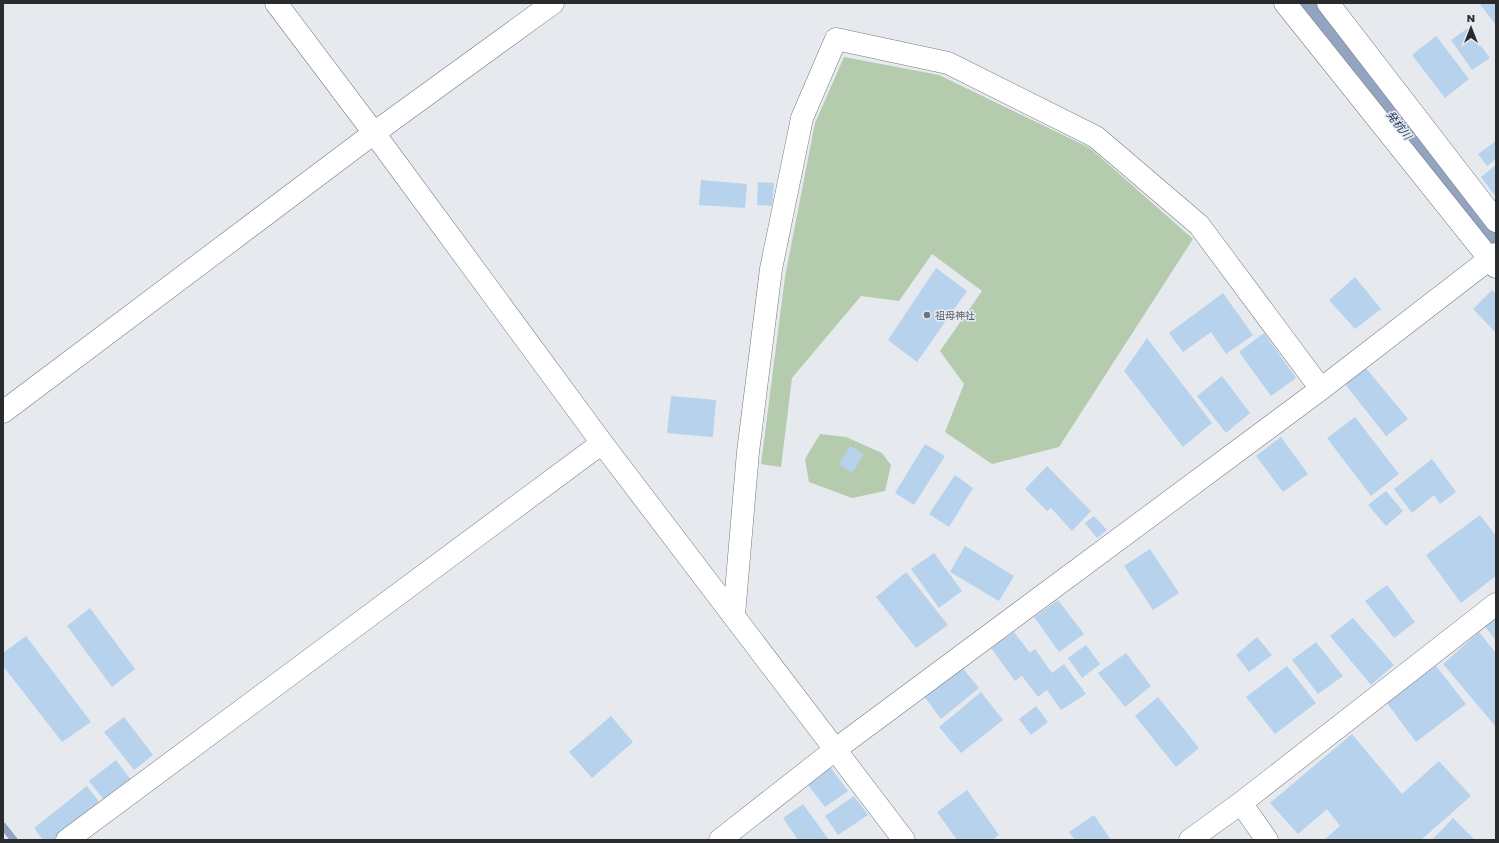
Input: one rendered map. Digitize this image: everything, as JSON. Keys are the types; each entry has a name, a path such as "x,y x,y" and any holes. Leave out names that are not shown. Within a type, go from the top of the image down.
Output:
{"street":[{"path":"276,3 374,133 602,443 904,840"},
{"path":"3,412 374,133 553,3"},
{"path":"720,840 836,749 1494,260 1286,3"},
{"path":"1328,3 1496,221"},
{"path":"734,615 748,452 771,269 802,118 836,39 948,63 1096,137 1199,225 1321,389"},
{"path":"67,840 602,443"},
{"path":"1190,840 1240,803 1496,604"},
{"path":"1240,803 1267,840"}],"green space":[{"path":"844,57 939,75 1090,148 1193,239 1059,447 992,464 945,432 964,384 940,351 982,291 932,254 899,301 861,296 792,378 781,467 761,464 785,277 815,123"},
{"path":"820,434 846,437 882,453 891,465 885,491 852,498 809,482 805,459"}],"building":[{"path":"1479,3 1496,3 1496,25"},
{"path":"1468,28 1490,58 1472,70 1451,40"},
{"path":"1436,36 1469,79 1445,98 1412,55"},
{"path":"1496,141 1496,159 1487,166 1478,154"},
{"path":"1496,165 1496,197 1481,177"},
{"path":"701,180 747,184 745,208 699,205"},
{"path":"758,182 774,183 772,206 757,205"},
{"name":"祖母神社","path":"936,268 967,291 917,362 888,340"},
{"path":"1355,277 1381,309 1355,329 1329,300"},
{"path":"1492,290 1496,294 1496,333 1473,309"},
{"path":"1223,293 1253,335 1226,354 1211,332 1183,352 1169,333"},
{"path":"1264,333 1296,378 1271,396 1239,352"},
{"path":"1147,338 1212,423 1183,447 1124,371"},
{"path":"1365,367 1408,419 1386,436 1345,384"},
{"path":"1222,376 1250,413 1226,433 1197,396"},
{"path":"671,396 716,400 713,437 667,433"},
{"path":"1355,417 1399,474 1371,496 1327,438"},
{"path":"1281,437 1308,474 1283,492 1256,456"},
{"path":"925,444 945,456 914,505 895,493"},
{"path":"850,446 864,454 852,473 839,464"},
{"path":"1432,459 1456,492 1440,504 1434,495 1412,513 1394,489"},
{"path":"1047,466 1091,511 1072,531 1051,508 1047,511 1025,489"},
{"path":"955,475 973,488 949,527 929,514"},
{"path":"1386,491 1403,511 1386,526 1368,505"},
{"path":"1480,515 1496,536 1496,576 1461,603 1426,555"},
{"path":"1094,516 1107,530 1097,538 1085,523"},
{"path":"965,546 1014,576 999,601 950,572"},
{"path":"1150,549 1179,593 1153,610 1124,566"},
{"path":"934,553 962,591 939,608 911,569"},
{"path":"906,572 948,625 916,648 876,597"},
{"path":"1387,585 1415,622 1394,638 1365,601"},
{"path":"1058,600 1084,634 1059,652 1034,617"},
{"path":"90,608 135,669 112,687 67,626"},
{"path":"1496,615 1496,641 1484,625"},
{"path":"1353,618 1394,665 1371,685 1330,636"},
{"path":"1014,632 1030,653 1035,649 1052,673 1064,664 1086,694 1061,710 1047,690 1038,697 1022,676 1015,681 991,648"},
{"path":"1479,632 1496,653 1496,727 1443,664"},
{"path":"26,636 91,722 62,742 3,666 3,653"},
{"path":"1257,637 1272,655 1249,672 1236,655"},
{"path":"1316,642 1343,676 1318,694 1292,660"},
{"path":"1086,645 1100,664 1082,678 1068,658"},
{"path":"1126,653 1151,686 1125,707 1098,673"},
{"path":"960,665 979,688 941,719 923,695"},
{"path":"1287,666 1316,703 1275,734 1246,697"},
{"path":"1436,666 1466,704 1416,742 1387,703"},
{"path":"981,692 1003,720 961,753 939,727"},
{"path":"1158,697 1199,748 1176,767 1135,716"},
{"path":"1036,706 1048,722 1031,735 1019,719"},
{"path":"611,716 633,742 592,778 569,752"},
{"path":"124,717 153,755 134,770 104,732"},
{"path":"1352,734 1402,794 1439,761 1471,796 1421,840 1324,840 1340,826 1327,809 1298,834 1270,803"},
{"path":"116,760 131,780 104,800 89,781"},
{"path":"828,764 848,791 825,807 805,781"},
{"path":"87,786 100,803 53,840 43,840 34,828"},
{"path":"967,790 999,835 992,840 957,840 937,812"},
{"path":"854,796 868,815 838,835 825,816"},
{"path":"803,804 829,840 798,840 783,818"},
{"path":"1094,815 1111,840 1075,840 1069,832"},
{"path":"1453,818 1475,840 1432,840"}],"waterway":[{"name":"発杭川","path":"1302,3 1482,232 1496,247"},
{"path":"3,826 14,840"}],"place":[{"name":"祖母神社","path":"927,315"}]}
